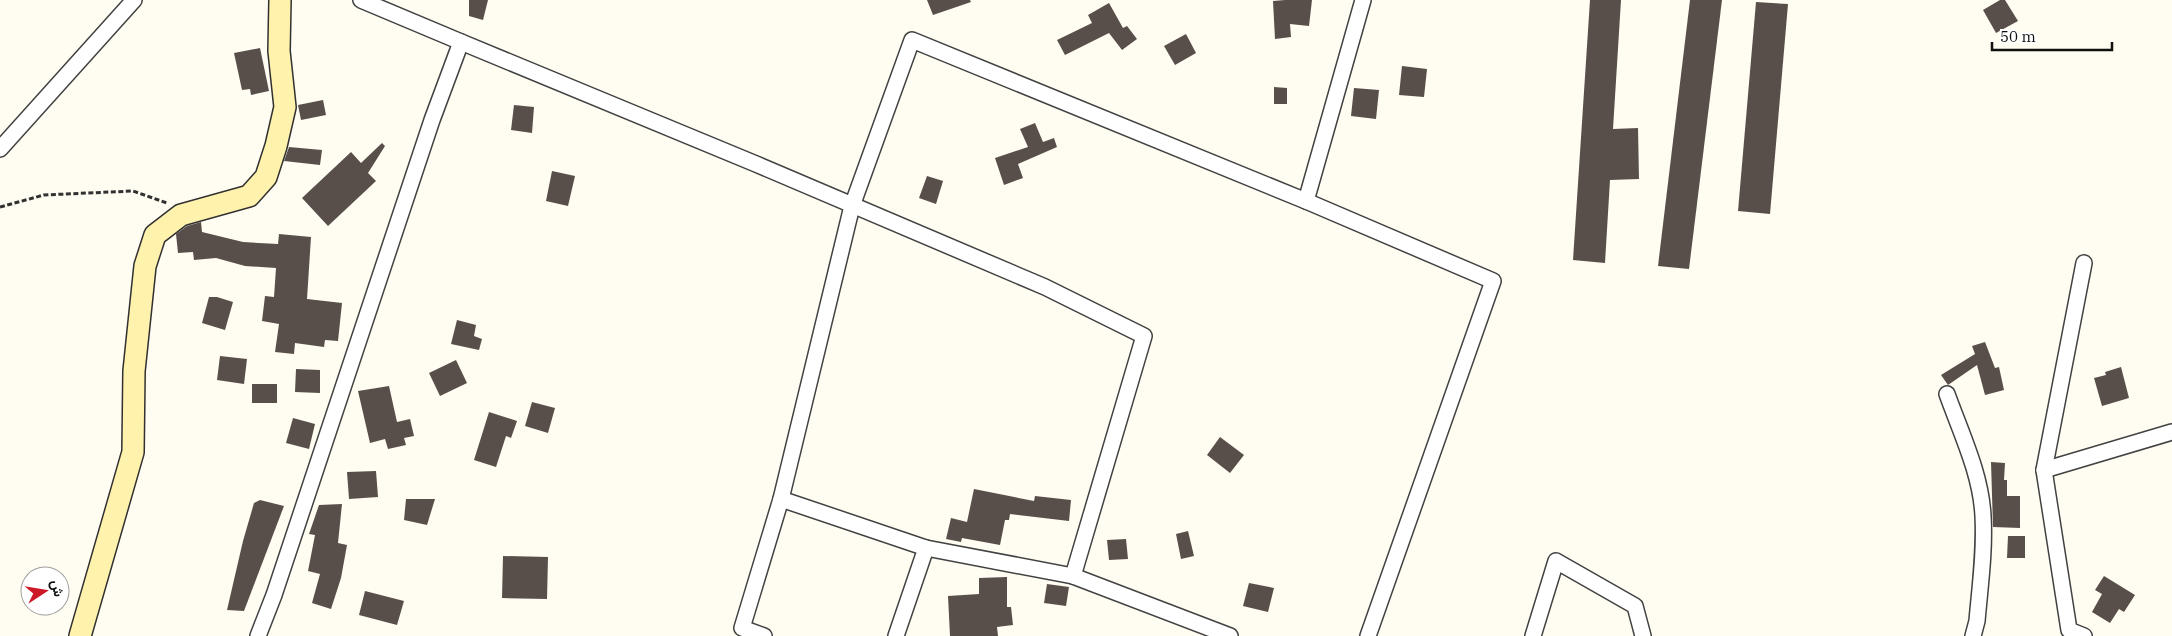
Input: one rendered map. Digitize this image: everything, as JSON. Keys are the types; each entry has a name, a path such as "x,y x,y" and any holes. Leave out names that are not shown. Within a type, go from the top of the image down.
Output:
{"street":[{"path":"0,149 134,0"},
{"path":"80,636 132,452 134,370 145,266 155,235 181,216 249,196 266,177 285,107 279,51 280,0"},
{"path":"361,0 756,164 1045,287 1144,336 1073,576"},
{"path":"1306,201 1363,0"},
{"path":"764,636 740,632 781,499 852,206 912,40 1306,201 1493,281 1368,636"},
{"path":"258,636 274,595 432,120 461,42"},
{"path":"2084,263 2044,470 2069,630 2084,636"},
{"path":"1947,394 1978,487 1983,516 1977,620 1973,636"},
{"path":"2044,470 2172,432"},
{"path":"781,499 926,548 1073,576 1230,636"},
{"path":"896,636 926,548"},
{"path":"1533,636 1556,561 1635,606 1643,636"}],"path":[{"path":"0,207 44,195 132,191 194,211"}],"building":[{"path":"469,0 488,0 483,20 469,16"},
{"path":"927,0 970,0 971,2 933,15"},
{"path":"1312,0 1309,26 1290,24 1291,37 1275,39 1273,1"},
{"path":"1590,0 1621,0 1613,129 1638,128 1639,179 1610,180 1605,263 1573,260"},
{"path":"1690,0 1722,0 1689,269 1658,266"},
{"path":"2000,0 2005,0 2018,21 1996,33 1983,10"},
{"path":"1756,2 1788,4 1770,214 1738,211"},
{"path":"1109,3 1123,28 1127,26 1137,39 1122,50 1109,33 1065,55 1057,40 1092,23 1088,15"},
{"path":"1186,34 1196,53 1175,65 1164,46"},
{"path":"260,48 269,91 251,95 250,89 242,90 234,53"},
{"path":"1402,66 1427,69 1424,97 1399,95"},
{"path":"1274,87 1287,88 1287,104 1274,104"},
{"path":"1354,88 1379,90 1376,119 1351,116"},
{"path":"323,100 326,115 301,120 298,105"},
{"path":"514,105 534,107 532,133 511,130"},
{"path":"1035,123 1043,142 1054,138 1057,147 1018,164 1023,178 1004,185 995,158 1028,147 1020,129"},
{"path":"382,143 385,146 368,173 376,181 328,226 302,198 351,152 361,163"},
{"path":"289,147 322,150 320,165 284,161"},
{"path":"552,171 575,176 568,206 546,201"},
{"path":"927,176 943,181 936,204 919,198"},
{"path":"201,222 202,232 243,242 278,244 279,234 311,237 307,299 342,303 338,341 325,340 324,347 295,343 294,354 275,352 279,324 262,321 265,296 274,297 276,268 245,266 216,258 194,260 193,252 178,253 176,234 187,226"},
{"path":"209,297 217,297 233,302 225,330 202,323"},
{"path":"457,320 476,325 474,336 482,339 479,350 451,344"},
{"path":"1985,342 1995,368 1999,367 2004,390 1985,395 1977,365 1948,385 1941,375 1975,354 1972,346"},
{"path":"220,356 247,359 244,384 217,380"},
{"path":"456,360 467,383 440,396 429,373"},
{"path":"2121,367 2129,398 2102,406 2094,378 2106,375 2105,372"},
{"path":"296,369 320,370 320,393 295,392"},
{"path":"252,384 277,384 277,403 252,403"},
{"path":"389,386 397,422 410,419 414,436 404,438 406,445 388,449 385,439 370,443 358,391"},
{"path":"532,402 555,408 548,433 525,426"},
{"path":"489,412 517,421 511,438 506,436 496,467 474,460"},
{"path":"293,418 315,424 309,449 286,443"},
{"path":"1220,437 1244,455 1230,473 1207,455"},
{"path":"1991,462 2005,463 2004,480 2007,480 2007,496 2020,496 2020,528 1993,527"},
{"path":"376,471 378,497 349,499 347,472"},
{"path":"974,489 1034,501 1035,496 1071,500 1069,521 1010,514 1009,520 1005,520 1000,545 962,538 961,542 946,539 951,518 967,522"},
{"path":"406,499 435,499 427,525 404,520"},
{"path":"260,500 284,506 244,611 227,610 254,503"},
{"path":"342,504 338,543 347,545 341,578 331,609 312,603 320,574 308,571 315,535 309,534 319,505"},
{"path":"1188,531 1194,556 1181,559 1176,534"},
{"path":"2008,536 2025,536 2025,558 2007,558"},
{"path":"1126,539 1128,559 1109,560 1107,540"},
{"path":"503,556 548,557 547,599 502,598"},
{"path":"2104,576 2135,595 2124,612 2119,609 2110,623 2092,612 2102,594 2095,590"},
{"path":"1007,577 1007,607 1011,607 1013,625 997,627 998,636 950,636 948,596 979,594 979,578"},
{"path":"1249,583 1274,588 1268,612 1243,606"},
{"path":"1047,584 1069,587 1066,606 1044,603"},
{"path":"365,591 404,601 397,625 359,615"}]}
